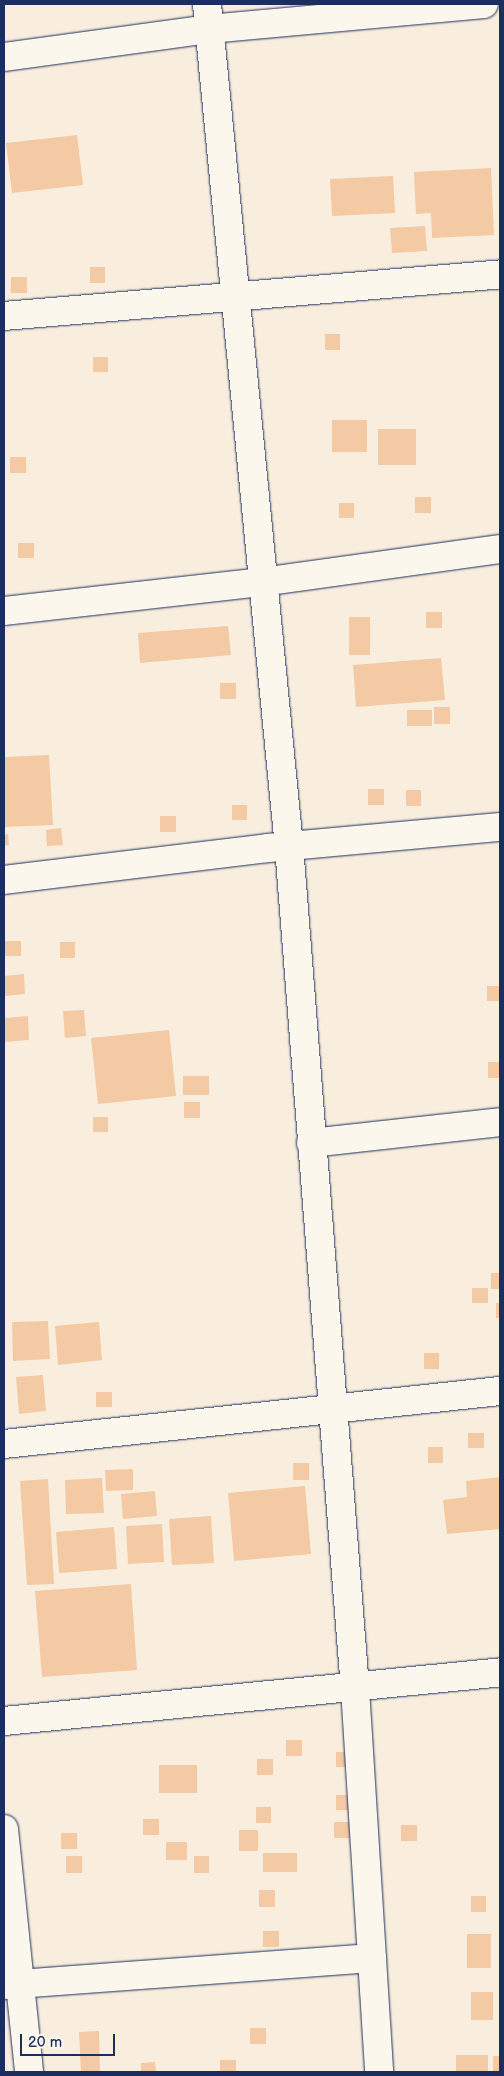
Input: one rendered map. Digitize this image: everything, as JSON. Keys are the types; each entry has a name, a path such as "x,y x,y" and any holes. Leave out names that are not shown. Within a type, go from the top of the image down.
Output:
{"street":[{"path":"4,56 208,16 484,4"},
{"path":"208,16 289,846 355,1688 380,2072"},
{"path":"4,316 235,299 500,274"},
{"path":"4,612 262,582 500,549"},
{"path":"4,880 289,846 500,827"},
{"path":"311,1143 500,1122"},
{"path":"4,1444 500,1391"},
{"path":"4,1721 355,1688 500,1672"},
{"path":"4,1829 12,1984 29,2072"},
{"path":"12,1984 372,1958"}],"building":[{"path":"77,135 83,185 12,193 6,143"},
{"path":"491,168 494,235 432,238 431,213 416,214 414,172"},
{"path":"393,176 395,213 332,216 330,179"},
{"path":"425,226 427,251 392,253 390,228"},
{"path":"90,267 105,267 105,283 90,283"},
{"path":"11,277 27,277 27,293 11,293"},
{"path":"325,334 340,334 340,350 325,350"},
{"path":"93,357 108,357 108,372 93,372"},
{"path":"332,420 367,420 367,452 332,452"},
{"path":"378,429 416,429 416,465 378,465"},
{"path":"10,457 26,457 26,473 10,473"},
{"path":"415,497 431,497 431,513 415,513"},
{"path":"339,503 354,503 354,518 339,518"},
{"path":"18,543 34,543 34,558 18,558"},
{"path":"426,612 442,612 442,628 426,628"},
{"path":"349,617 370,617 370,655 349,655"},
{"path":"228,626 231,655 140,663 138,633"},
{"path":"441,658 445,700 356,707 353,665"},
{"path":"220,683 236,683 236,699 220,699"},
{"path":"434,707 450,707 450,724 434,724"},
{"path":"407,710 432,710 432,726 407,726"},
{"path":"49,755 53,825 4,827 4,757"},
{"path":"368,789 384,789 384,805 368,805"},
{"path":"406,790 421,790 421,806 406,806"},
{"path":"232,805 247,805 247,820 232,820"},
{"path":"160,816 176,816 176,832 160,832"},
{"path":"61,828 63,845 47,846 46,830"},
{"path":"8,834 9,845 4,846 4,835"},
{"path":"5,941 21,941 21,956 5,956"},
{"path":"60,942 75,942 75,958 60,958"},
{"path":"24,974 25,994 4,996 4,976"},
{"path":"487,986 500,986 500,1001 487,1001"},
{"path":"84,1010 86,1036 65,1038 63,1011"},
{"path":"28,1016 29,1040 4,1042 4,1018"},
{"path":"169,1030 176,1096 98,1104 91,1038"},
{"path":"488,1062 500,1062 500,1078 488,1078"},
{"path":"183,1076 209,1076 209,1095 183,1095"},
{"path":"184,1102 200,1102 200,1118 184,1118"},
{"path":"93,1117 108,1117 108,1132 93,1132"},
{"path":"491,1273 500,1273 500,1289 491,1289"},
{"path":"472,1288 488,1288 488,1303 472,1303"},
{"path":"496,1303 500,1303 500,1318 496,1318"},
{"path":"48,1321 50,1359 13,1361 12,1322"},
{"path":"99,1322 102,1360 58,1365 55,1326"},
{"path":"424,1353 439,1353 439,1369 424,1369"},
{"path":"43,1375 46,1411 19,1414 16,1377"},
{"path":"96,1392 112,1392 112,1407 96,1407"},
{"path":"468,1433 484,1433 484,1448 468,1448"},
{"path":"428,1447 443,1447 443,1463 428,1463"},
{"path":"293,1463 309,1463 309,1480 293,1480"},
{"path":"133,1469 133,1490 106,1491 105,1470"},
{"path":"500,1477 500,1529 447,1534 443,1500 467,1497 466,1481"},
{"path":"102,1478 104,1513 66,1514 65,1480"},
{"path":"48,1479 54,1584 27,1585 20,1481"},
{"path":"305,1486 311,1554 234,1561 228,1493"},
{"path":"155,1491 157,1516 123,1519 121,1494"},
{"path":"211,1516 214,1563 172,1565 169,1519"},
{"path":"162,1524 164,1562 128,1564 126,1526"},
{"path":"114,1527 117,1569 59,1573 56,1532"},
{"path":"131,1584 137,1670 42,1677 35,1591"},
{"path":"286,1740 302,1740 302,1756 286,1756"},
{"path":"336,1752 351,1752 351,1767 336,1767"},
{"path":"257,1759 273,1759 273,1775 257,1775"},
{"path":"159,1765 197,1765 197,1793 159,1793"},
{"path":"336,1795 351,1795 351,1810 336,1810"},
{"path":"256,1807 271,1807 271,1823 256,1823"},
{"path":"143,1819 159,1819 159,1835 143,1835"},
{"path":"334,1822 350,1822 350,1838 334,1838"},
{"path":"401,1825 417,1825 417,1841 401,1841"},
{"path":"239,1830 258,1830 258,1851 239,1851"},
{"path":"61,1833 77,1833 77,1849 61,1849"},
{"path":"166,1842 187,1842 187,1860 166,1860"},
{"path":"263,1853 297,1853 297,1872 263,1872"},
{"path":"66,1856 82,1856 82,1873 66,1873"},
{"path":"194,1856 209,1856 209,1873 194,1873"},
{"path":"259,1890 275,1890 275,1907 259,1907"},
{"path":"471,1896 486,1896 486,1912 471,1912"},
{"path":"263,1931 279,1931 279,1947 263,1947"},
{"path":"467,1934 491,1934 491,1968 467,1968"},
{"path":"471,1992 493,1992 493,2020 471,2020"},
{"path":"250,2028 266,2028 266,2044 250,2044"},
{"path":"99,2031 100,2071 81,2072 79,2032"},
{"path":"456,2055 488,2055 488,2072 456,2072"},
{"path":"493,2056 500,2056 500,2072 493,2072"},
{"path":"220,2060 236,2060 236,2072 220,2072"},
{"path":"155,2062 156,2072 141,2072 141,2063"}]}
